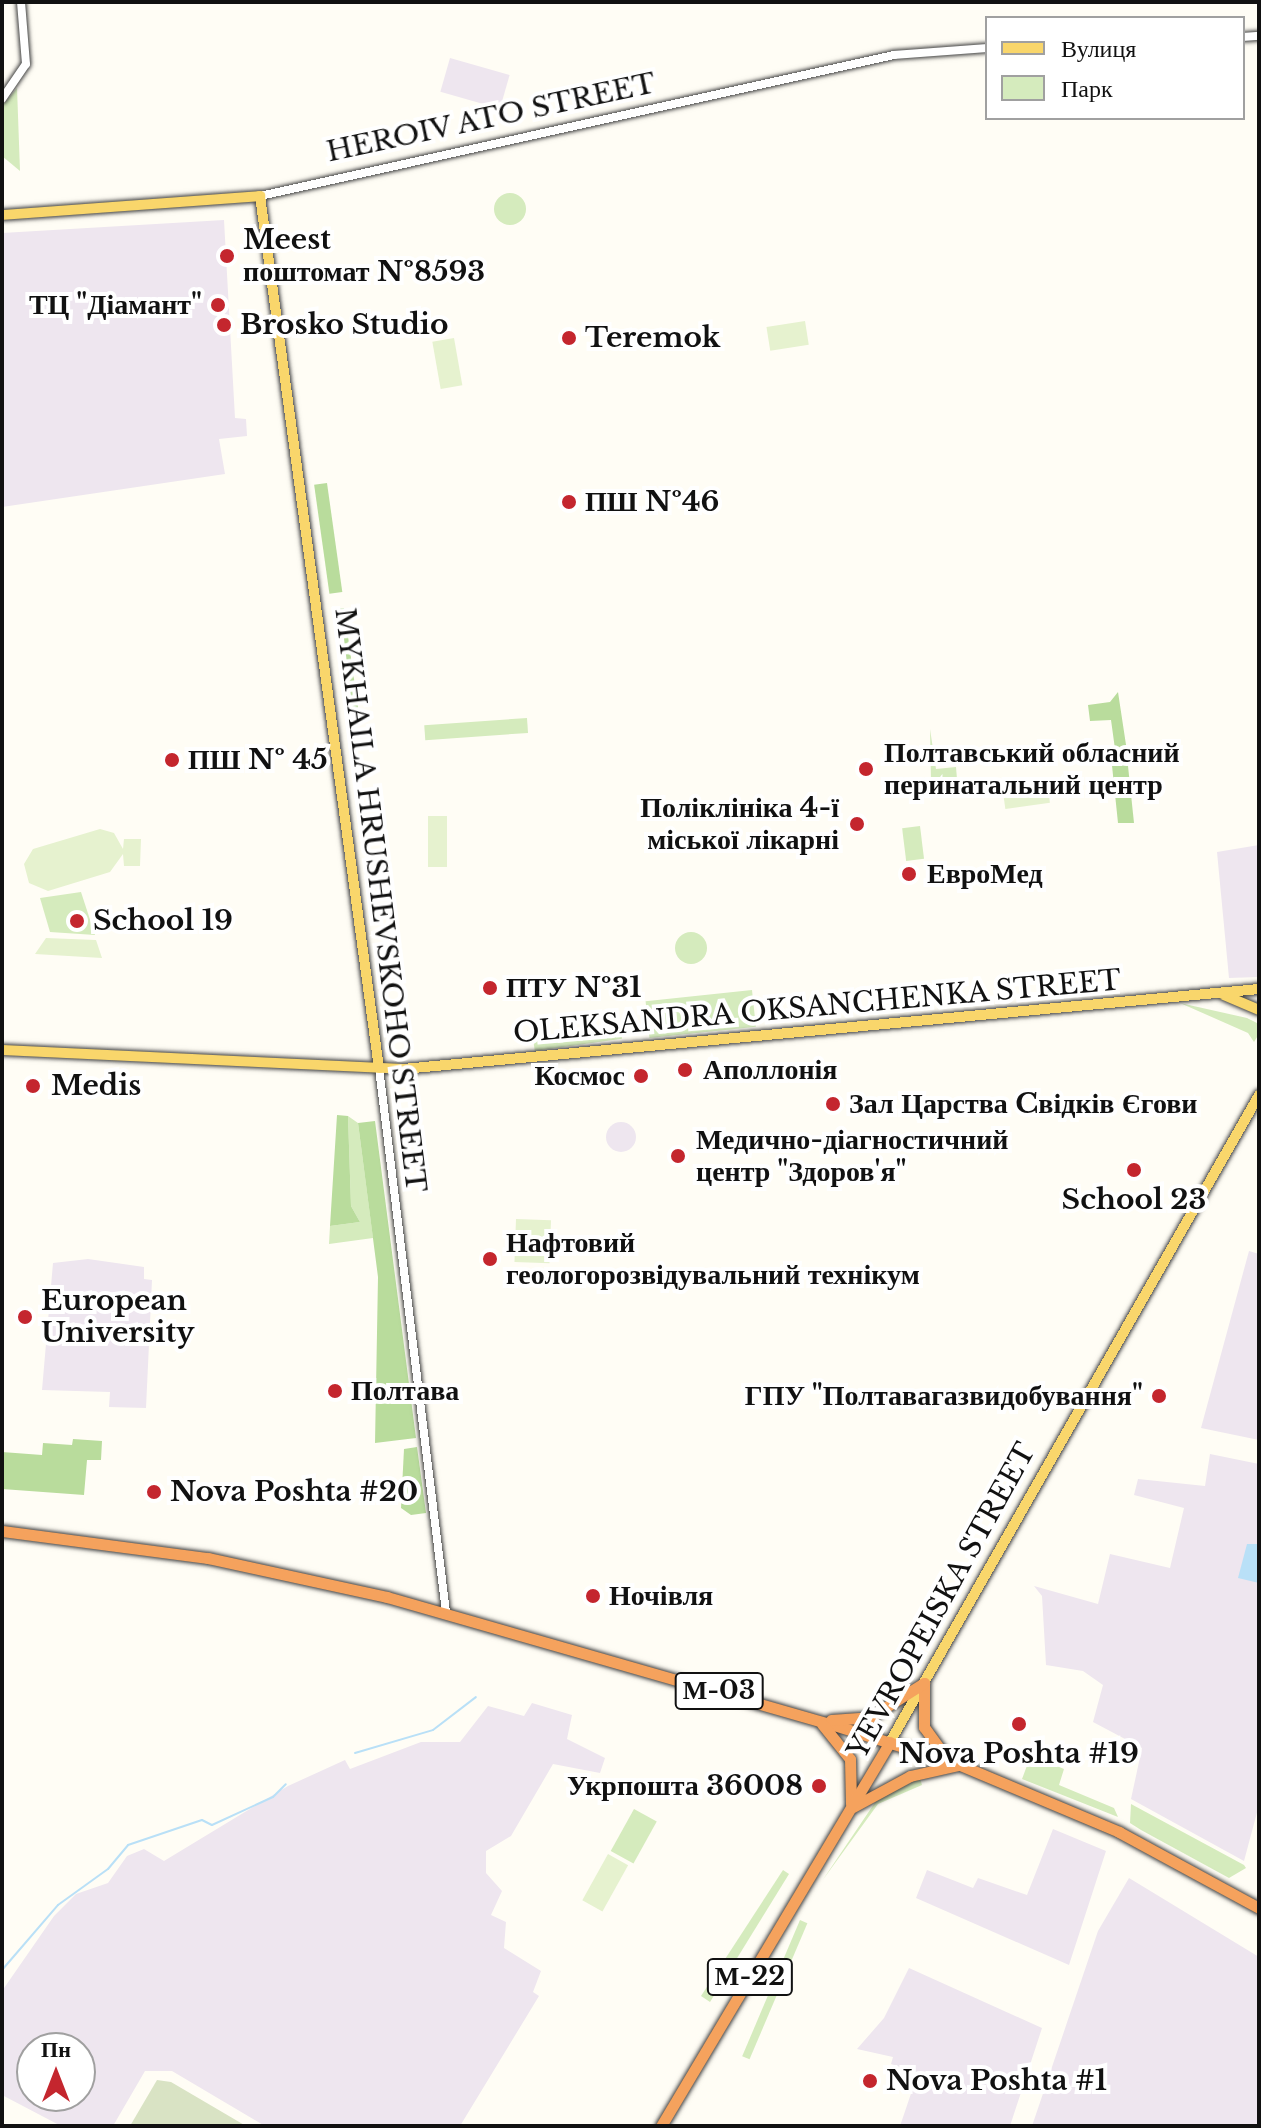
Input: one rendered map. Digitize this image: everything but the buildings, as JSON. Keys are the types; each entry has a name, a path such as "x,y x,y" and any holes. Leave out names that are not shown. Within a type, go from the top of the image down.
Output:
{"highway":[{"name":"М-03","path":"2,1531 242,1564 446,1612 818,1720 960,1765 1119,1832 1259,1908"},
{"path":"818,1720 870,1717 924,1683 927,1736 960,1765"},
{"path":"818,1720 850,1759 851,1809 910,1776 960,1765"},
{"name":"YEVROPEISKA STREET","path":"661,2126 890,1742"}],"main road":[{"name":"HEROIV ATO STREET","path":"2,215 260,196"},
{"name":"MYKHAILA HRUSHEVSKOHO STREET","path":"260,196 379,1068"},
{"name":"OLEKSANDRA OKSANCHENKA STREET","path":"2,1050 379,1068 1259,989"},
{"path":"1215,993 1259,1010"},
{"name":"YEVROPEISKA STREET","path":"890,1742 1259,1095"}],"street":[{"path":"2,99 26,64 21,2"},
{"name":"HEROIV ATO STREET","path":"260,196 894,55 985,48"},
{"name":"MYKHAILA HRUSHEVSKOHO STREET","path":"379,1068 446,1612"}],"shaded area":[{"path":"450,58 510,75 500,109 440,92"},
{"path":"224,220 235,418 246,419 247,436 219,439 225,474 2,507 2,233"},
{"path":"1259,845 1259,977 1229,978 1217,852"},
{"path":"621,1122 632,1126 636,1137 632,1148 621,1152 610,1148 606,1137 610,1126"},
{"path":"1249,1251 1259,1254 1259,1440 1201,1428"},
{"path":"88,1259 144,1267 144,1279 152,1280 146,1408 109,1407 110,1392 42,1390 53,1263"},
{"path":"1210,1454 1259,1464 1259,1805 1244,1861 1131,1799 1142,1748 1093,1722 1103,1685 1083,1671 1046,1665 1042,1596 1034,1586 1098,1604 1110,1554 1170,1568 1184,1508 1134,1495 1138,1479 1205,1486"},
{"path":"532,1703 572,1715 567,1739 605,1758 600,1773 553,1764 511,1836 486,1851 486,1873 502,1891 491,1915 506,1922 504,1948 541,1971 533,1992 539,1996 460,2126 265,2126 172,2071 145,2071 113,2126 61,2126 34,2112 96,2112 96,2032 16,2032 16,2102 2,2095 2,1991 54,1916 76,1894 108,1883 127,1856 144,1849 164,1861 288,1786 345,1760 350,1769 421,1742 460,1742 488,1706 524,1716"},
{"path":"1053,1829 1106,1851 1069,1965 916,1898 927,1870 973,1888 978,1878 1027,1895"},
{"path":"1129,1878 1259,1957 1259,2126 1032,2126 1098,1931"},
{"path":"909,1968 1042,2028 1010,2126 900,2126 918,2073 891,2064 893,2057 857,2049 884,2018"}],"green space":[{"path":"17,88 20,171 2,156 2,106"},
{"path":"510,193 521,198 526,209 521,220 510,225 499,220 494,209 499,198"},
{"path":"805,321 809,345 770,351 766,327"},
{"path":"454,338 462,385 441,389 432,342"},
{"path":"327,483 342,592 329,594 314,485"},
{"path":"344,608 359,714 347,716 332,610"},
{"path":"1118,692 1128,758 1115,749 1111,720 1090,721 1088,705 1110,702"},
{"path":"527,718 528,733 425,740 424,725"},
{"path":"930,729 936,769 956,767 957,779 931,782"},
{"path":"1111,756 1128,766 1134,823 1118,823"},
{"path":"1047,782 1050,803 1005,809 1002,788"},
{"path":"428,816 447,816 447,867 428,867"},
{"path":"920,826 924,859 906,861 902,828"},
{"path":"100,829 114,833 123,849 124,839 141,839 140,866 124,866 123,854 110,872 48,891 29,883 24,864 33,849"},
{"path":"81,892 95,935 50,932 40,898"},
{"path":"691,932 702,937 707,948 702,959 691,964 680,959 675,948 680,937"},
{"path":"46,938 96,940 102,958 35,954"},
{"path":"752,990 756,1027 649,1038 646,1001"},
{"path":"1180,1003 1247,1018 1257,1023 1259,1034 1254,1042 1248,1033"},
{"path":"620,1025 622,1039 535,1051 533,1037"},
{"path":"337,1115 348,1116 351,1206 360,1222 330,1226"},
{"path":"348,1116 358,1123 373,1238 329,1244 330,1226 360,1222 351,1206"},
{"path":"375,1121 416,1438 375,1443 378,1277 358,1123"},
{"path":"516,1219 551,1220 549,1263 514,1262"},
{"path":"73,1439 102,1441 101,1460 87,1460 84,1495 2,1489 2,1452 42,1455 43,1443 72,1445"},
{"path":"417,1447 426,1513 411,1515 401,1508 404,1449"},
{"path":"1031,1755 1064,1769 1059,1785 1114,1808 1118,1817 1022,1779"},
{"path":"920,1778 922,1785 878,1804 822,1881 876,1801"},
{"path":"1131,1804 1246,1868 1229,1878 1141,1830 1130,1823"},
{"path":"634,1809 657,1822 633,1864 611,1851"},
{"path":"608,1854 628,1865 602,1912 582,1900"},
{"path":"783,1870 789,1874 710,2002 701,1996"},
{"path":"800,1920 807,1923 750,2059 742,2056"},
{"path":"157,2080 171,2082 246,2126 130,2126"}],"water":[{"path":"1247,1544 1259,1544 1259,1583 1238,1578"}],"waterway":[{"path":"355,1753 433,1730 476,1697"},
{"path":"2,1970 58,1905 108,1869 128,1845 202,1820 212,1825 273,1797 286,1784"}],"place":[{"name":"Meest поштомат №8593","path":"227,256"},
{"name":"ТЦ \"Діамант\"","path":"218,305"},
{"name":"Brosko Studio","path":"224,325"},
{"name":"Teremok","path":"569,338"},
{"name":"ПШ №46","path":"569,502"},
{"name":"ПШ № 45","path":"172,760"},
{"name":"Полтавський обласний перинатальний центр","path":"866,769"},
{"name":"Поліклініка 4-ї міської лікарні","path":"857,824"},
{"name":"ЕвроМед","path":"909,874"},
{"name":"School 19","path":"77,921"},
{"name":"ПТУ №31","path":"490,988"},
{"name":"Аполлонія","path":"685,1070"},
{"name":"Космос","path":"641,1076"},
{"name":"Medis","path":"33,1086"},
{"name":"Зал Царства Cвідків Єгови","path":"833,1104"},
{"name":"Медично-діагностичний центр \"Здоров'я\"","path":"678,1156"},
{"name":"School 23","path":"1134,1170"},
{"name":"Нафтовий геологорозвідувальний технікум","path":"490,1259"},
{"name":"European University","path":"25,1317"},
{"name":"Полтава","path":"335,1391"},
{"name":"ГПУ \"Полтавагазвидобування\"","path":"1159,1396"},
{"name":"Nova Poshta #20","path":"154,1492"},
{"name":"Ночівля","path":"593,1596"},
{"name":"Nova Poshta #19","path":"1019,1724"},
{"name":"Укрпошта 36008","path":"819,1786"},
{"name":"Nova Poshta #1","path":"870,2081"}]}
